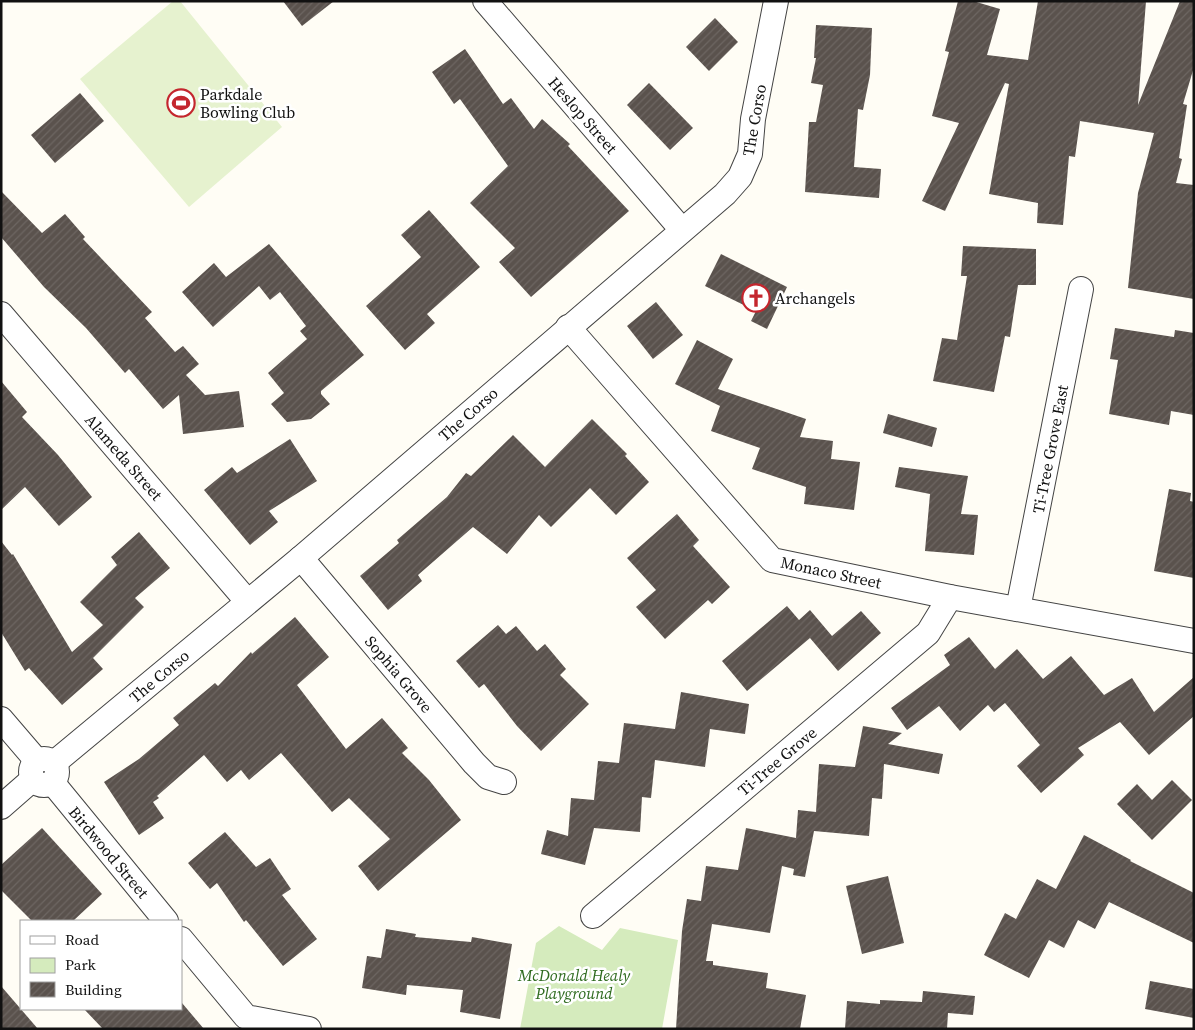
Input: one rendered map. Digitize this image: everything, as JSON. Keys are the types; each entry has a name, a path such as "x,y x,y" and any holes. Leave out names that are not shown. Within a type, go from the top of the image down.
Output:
{"street":[{"name":"Heslop Street","path":"485,1 682,230"},
{"name":"The Corso","path":"1,807 301,558 725,194 740,177 750,154 753,120 776,1"},
{"name":"Ti-Tree Grove East","path":"1018,609 1081,289"},
{"name":"Alameda Street","path":"1,314 247,601"},
{"name":"Monaco Street","path":"568,327 772,560 950,597 1194,641"},
{"name":"Sophia Grove","path":"301,558 474,763 488,777 504,782"},
{"name":"Ti-Tree Grove","path":"594,916 928,633 950,597"},
{"name":"Birdwood Street","path":"1,719 165,920"},
{"path":"182,940 246,1017 309,1029"}],"green space":[{"name":"Parkdale Bowling Club","path":"173,1 180,1 282,127 189,207 80,79"},
{"name":"McDonald Healy Playground","path":"559,926 602,950 620,928 678,940 662,1029 520,1029 536,943"}],"building":[{"path":"283,1 334,1 302,26"},
{"path":"958,1 973,1 1000,9 987,55 1028,60 1038,1 1146,1 1138,105 1180,1 1194,1 1194,67 1183,104 1187,105 1179,158 1182,159 1176,183 1194,185 1194,299 1128,288 1138,193 1154,133 1080,121 1075,157 1069,156 1063,225 1037,223 1038,203 989,194 1009,84 1005,83 945,211 922,201 959,123 932,116 949,52 945,51"},
{"path":"715,18 738,42 709,71 686,47"},
{"path":"816,25 872,28 870,75 863,110 858,109 854,167 881,169 879,198 805,192 809,122 816,122 823,85 811,83 816,58 814,58"},
{"path":"465,49 503,104 511,98 534,129 542,119 570,144 568,146 629,211 531,297 499,262 515,248 470,203 508,166 460,99 454,104 432,72"},
{"path":"649,83 693,128 670,150 627,105"},
{"path":"80,93 104,121 55,163 31,135"},
{"path":"1,191 42,233 65,214 85,237 83,239 152,312 145,318 175,352 183,346 199,364 186,375 205,395 239,391 244,427 183,434 179,395 163,409 129,369 125,373 86,328 44,287 1,237"},
{"path":"429,210 480,267 427,314 435,323 405,350 366,306 421,257 401,235"},
{"path":"269,244 364,355 321,391 321,394 330,404 311,419 287,422 271,404 284,393 268,373 307,339 300,331 306,326 280,292 270,300 259,286 213,327 182,292 214,263 226,277"},
{"path":"963,246 1036,249 1036,285 1018,285 1010,337 1005,336 994,392 933,381 942,338 957,340 967,276 961,276"},
{"name":"Archangels","path":"721,254 787,287 767,329 751,321 756,311 705,286"},
{"path":"656,302 683,335 653,359 627,326"},
{"path":"1115,328 1174,337 1175,330 1194,333 1194,415 1171,411 1169,425 1109,414 1118,360 1110,359"},
{"path":"697,340 733,359 718,389 806,419 800,437 833,441 831,459 860,462 854,510 804,504 806,487 752,469 760,448 711,431 720,406 675,384"},
{"path":"1,381 27,412 22,417 58,455 92,497 59,526 25,487 1,510"},
{"path":"888,414 937,428 932,447 883,433"},
{"path":"592,419 627,454 625,456 649,482 616,515 590,488 551,527 539,515 507,554 473,527 418,575 422,581 388,610 360,576 399,543 397,540 447,497 466,473 471,476 513,435 545,467"},
{"path":"290,439 317,481 269,511 278,522 250,545 204,490 232,467 237,473"},
{"path":"899,467 968,476 961,514 978,515 974,555 925,551 930,494 895,487"},
{"path":"1169,489 1191,493 1190,501 1194,502 1194,578 1154,571"},
{"path":"677,514 699,540 693,546 730,587 712,604 708,600 665,639 636,607 656,590 627,558"},
{"path":"139,532 170,568 135,598 144,607 93,658 103,669 62,705 29,668 25,671 1,632 1,541 13,554 72,652 103,625 80,602 117,565 111,557"},
{"path":"787,606 799,620 810,610 832,636 861,611 881,633 838,671 810,638 747,691 722,661"},
{"path":"295,617 329,657 297,685 346,749 382,718 408,748 402,753 429,780 461,820 378,891 358,866 390,839 349,798 332,812 281,753 249,780 241,770 227,782 204,755 157,796 159,798 153,802 164,818 139,835 104,782 139,759 179,725 173,718 215,683 218,686 251,652 252,654"},
{"path":"498,625 506,634 516,626 537,651 545,644 566,669 560,675 589,704 541,751 517,726 484,684 479,688 456,661"},
{"path":"969,637 995,669 1017,649 1043,679 1071,656 1104,695 1132,678 1154,712 1194,677 1194,716 1149,755 1120,722 1078,748 1084,755 1041,793 1017,766 1040,745 1005,703 994,712 988,705 960,731 939,706 907,730 891,708 950,665 944,655"},
{"path":"681,692 749,704 745,734 710,729 705,767 655,760 651,798 642,797 640,832 594,828 585,865 541,854 547,830 568,836 571,798 594,800 598,761 619,763 624,723 675,729"},
{"path":"863,726 902,733 888,744 943,754 939,774 884,764 882,799 872,798 869,836 814,831 805,877 793,875 794,869 782,866 770,933 712,924 706,961 713,961 713,965 768,973 766,988 806,995 800,1029 676,1029 682,931 687,899 701,901 706,866 738,870 746,828 796,838 798,810 816,812 819,764 855,767"},
{"path":"1172,780 1192,800 1152,840 1117,804 1137,784 1152,800"},
{"path":"42,828 102,894 74,920 31,920 1,890 1,865"},
{"path":"225,832 256,867 270,858 291,889 282,895 317,939 283,966 246,920 244,922 217,883 210,889 188,863"},
{"path":"1084,835 1130,861 1194,893 1194,943 1109,902 1095,929 1078,920 1064,948 1049,940 1029,978 984,955 1005,913 1016,919 1037,879 1056,889"},
{"path":"888,876 904,943 862,954 846,886"},
{"path":"386,929 416,934 415,937 471,942 472,937 512,944 500,1019 460,1012 463,990 407,985 406,995 362,988 367,956 381,958"},
{"path":"1150,981 1194,989 1194,1018 1145,1009"},
{"path":"1,986 38,1029 1,1029"},
{"path":"923,991 975,996 973,1015 948,1013 947,1029 845,1029 847,1001 880,1004 880,1000 922,1002"},
{"path":"182,1003 204,1029 103,1029 85,1010 182,1010"}],"place":[{"name":"Parkdale Bowling Club","path":"181,103"},
{"name":"Archangels","path":"756,298"}]}
